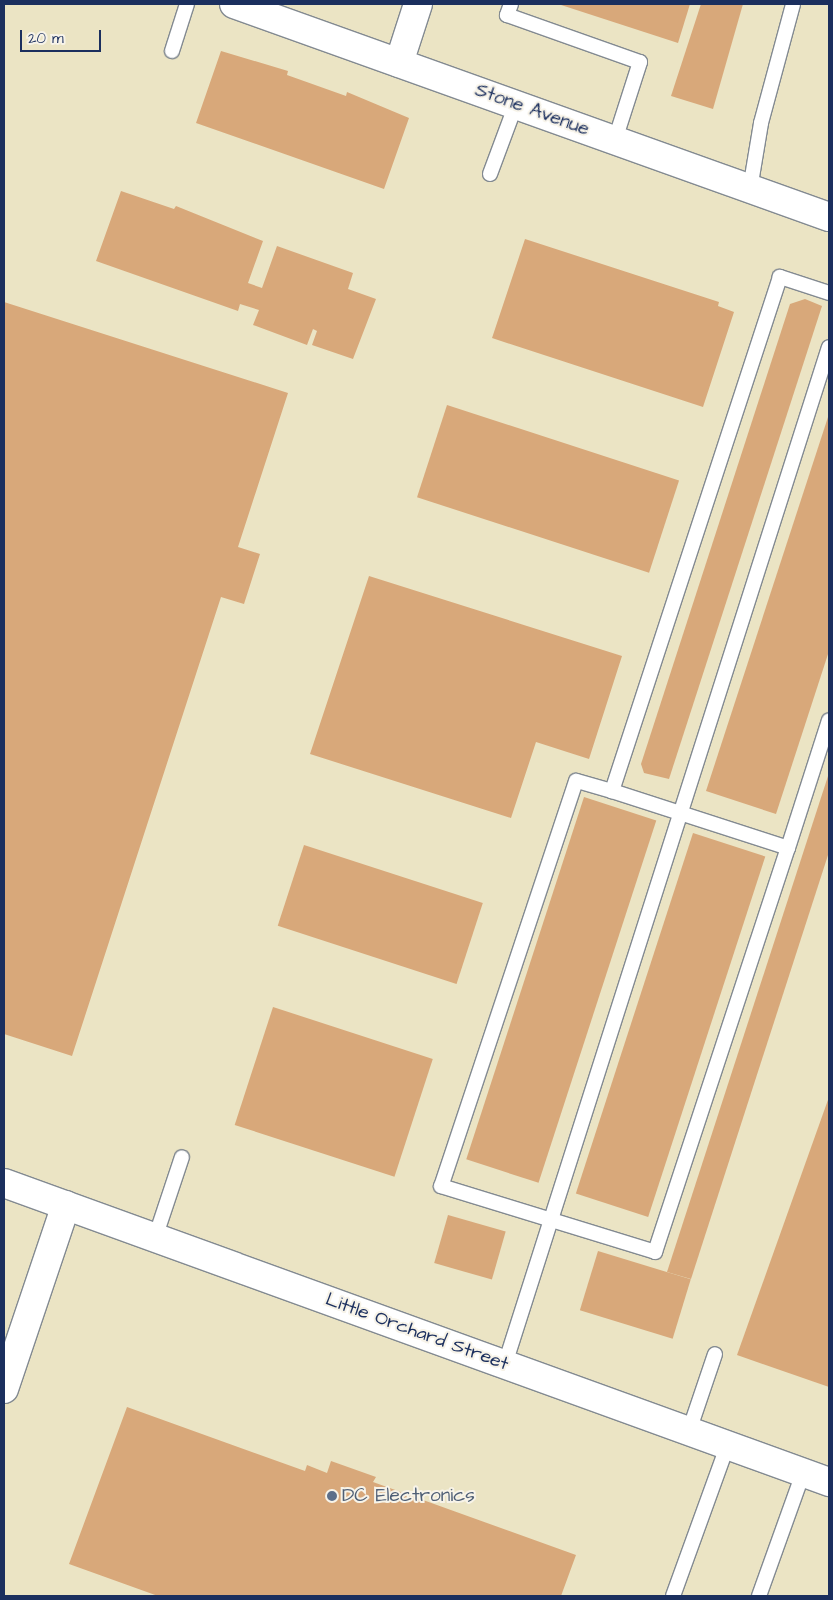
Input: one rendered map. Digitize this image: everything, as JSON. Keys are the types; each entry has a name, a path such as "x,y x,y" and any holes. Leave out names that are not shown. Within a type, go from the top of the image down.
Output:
{"street":[{"name":"Stone Avenue","path":"234,4 829,216"},
{"path":"399,63 418,4"},
{"name":"Little Orchard Street","path":"4,1183 829,1482"},
{"path":"4,1388 66,1205"}],"lane":[{"path":"172,51 187,4"},
{"path":"511,4 507,15 640,62 615,140"},
{"path":"750,189 761,123 793,4"},
{"path":"490,174 516,104"},
{"path":"612,791 780,277 829,293"},
{"path":"505,1364 553,1220 829,347"},
{"path":"788,848 681,812 576,781 440,1186 655,1252 788,848 829,720"},
{"path":"155,1238 182,1157"},
{"path":"689,1431 715,1354"},
{"path":"672,1596 728,1444"},
{"path":"758,1596 802,1472"}],"building":[{"path":"558,4 690,4 678,43"},
{"path":"701,4 743,4 713,109 671,96"},
{"path":"221,51 288,71 287,75 346,96 347,92 409,118 384,189 196,123"},
{"path":"121,191 174,209 176,206 263,241 248,283 262,288 277,246 353,273 348,289 376,299 353,359 312,345 317,331 313,329 307,345 253,325 259,310 240,304 238,311 96,261"},
{"path":"525,239 719,302 718,306 734,312 703,407 492,338"},
{"path":"805,299 822,306 669,779 644,773 641,764 790,304"},
{"path":"4,302 288,393 238,547 260,554 244,604 221,597 72,1056 4,1034"},
{"path":"447,405 679,480 649,573 417,497"},
{"path":"829,414 829,651 776,814 706,791"},
{"path":"369,576 622,656 589,759 536,742 511,818 310,754"},
{"path":"829,773 829,852 691,1279 667,1272"},
{"path":"584,797 656,820 539,1183 466,1159"},
{"path":"693,833 765,856 648,1217 576,1193"},
{"path":"304,845 483,903 457,984 278,926"},
{"path":"273,1007 433,1059 394,1177 235,1125"},
{"path":"829,1097 829,1387 737,1355"},
{"path":"448,1215 506,1232 492,1280 434,1263"},
{"path":"598,1251 691,1279 673,1339 580,1310"},
{"path":"127,1407 305,1471 307,1465 327,1473 331,1461 376,1477 373,1482 576,1555 561,1596 158,1596 69,1564"}],"place":[{"name":"DC Electronics","path":"332,1496"}]}
